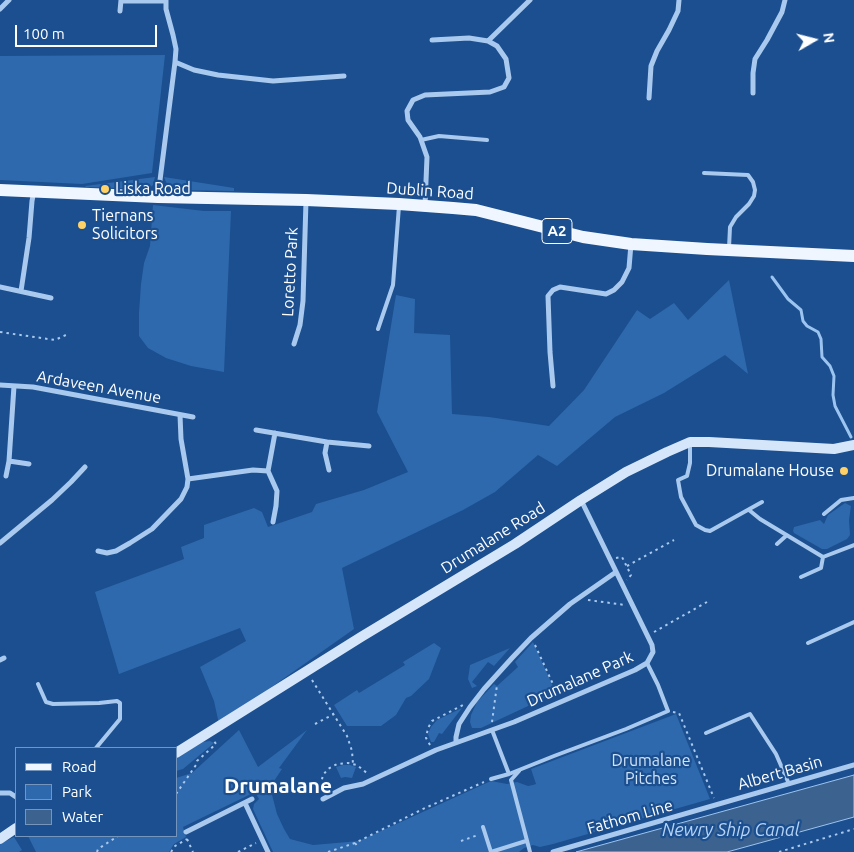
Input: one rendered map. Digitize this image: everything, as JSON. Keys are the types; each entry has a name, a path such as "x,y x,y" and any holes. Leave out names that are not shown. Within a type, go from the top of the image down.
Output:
{"main road":[{"name":"Dublin Road","path":"0,190 158,197 306,200 425,206 476,210 583,237 631,244 854,256"},
{"name":"Drumalane Road","path":"178,751 515,544 581,500 640,465 667,452 690,442 834,449 854,445"},
{"path":"0,839 15,829"}],"street":[{"path":"0,9 9,0"},
{"path":"120,10 121,0 166,0 166,9 176,49 158,197"},
{"path":"488,41 530,0"},
{"path":"649,98 651,66 678,11 680,0"},
{"path":"753,93 755,59 782,12 785,0"},
{"path":"425,206 427,157 420,140 408,120 408,111 413,100 425,95 490,92 504,86 509,78 506,59 498,46 488,41 470,38 432,40"},
{"path":"175,62 194,70 218,75 273,81 344,76"},
{"path":"21,291 34,191"},
{"name":"Loretto Park","path":"294,344 300,324 303,301 306,200"},
{"path":"553,386 548,296 553,290 560,287 606,294 614,290 622,282 629,268 631,244"},
{"path":"0,287 51,298"},
{"name":"Ardaveen Avenue","path":"0,385 33,387 193,418"},
{"path":"6,476 9,461 14,386"},
{"path":"98,551 107,553 116,551 130,543 152,529 181,499 187,488 188,479 181,439 180,415"},
{"path":"256,430 327,442 369,446"},
{"path":"273,522 277,492 268,471 275,433"},
{"path":"327,442 325,453 328,470"},
{"path":"9,461 29,464"},
{"path":"0,543 52,500 85,467"},
{"path":"188,479 245,471 268,471"},
{"name":"Drumalane Park","path":"323,799 344,788 363,784 433,751 514,722 635,670 647,663 653,652 652,645 581,500"},
{"path":"456,742 459,724 472,704 531,638 570,604 616,572"},
{"name":"Albert Basin","path":"713,806 854,765"},
{"path":"0,793 10,793 15,796"},
{"path":"186,832 252,799"},
{"path":"245,803 268,852"},
{"name":"Fathom Line","path":"553,852 713,806"}],"lane":[{"path":"420,140 439,136 487,140"},
{"path":"704,172 748,175 754,182 754,196 730,227 729,250"},
{"path":"378,329 392,285 399,204"},
{"path":"690,442 690,463 687,476 678,480 681,497 696,525 705,530 710,530 762,502"},
{"path":"824,514 841,500 854,498"},
{"path":"749,510 760,519 823,557"},
{"path":"777,544 787,535"},
{"path":"823,557 854,545"},
{"path":"800,577 821,568 823,557"},
{"path":"808,643 854,622"},
{"path":"491,779 510,774 668,711 647,663"},
{"path":"38,684 46,702 53,704 117,701 120,703 120,720 97,747"},
{"path":"706,733 750,714 776,754 789,784"},
{"path":"492,730 510,774"},
{"path":"520,770 511,780 530,852"},
{"path":"483,827 491,852 526,841"}],"path":[{"path":"0,332 55,340 68,334"},
{"path":"627,566 674,540"},
{"path":"609,559 622,557 627,566 631,575 622,586"},
{"path":"581,596 589,600 632,606"},
{"path":"647,634 659,630 707,602"},
{"path":"531,638 561,702"},
{"path":"306,672 347,736 352,751 353,764"},
{"path":"492,730 491,725 499,673"},
{"path":"433,751 426,738 432,721 460,706 472,704"},
{"path":"668,711 678,712 714,800"},
{"path":"315,724 334,714"},
{"path":"178,791 196,765 197,760 216,744 208,733"},
{"path":"323,799 319,791 323,775 336,764 348,763 357,765 374,779"},
{"path":"328,852 355,843 425,808 491,779"},
{"path":"461,841 480,834 483,827"},
{"path":"780,852 854,829"},
{"path":"186,832 193,852"},
{"path":"97,852 98,849 116,837"},
{"path":"171,852 175,846 187,839"},
{"path":"238,852 262,840"},
{"path":"355,843 358,847"}],"green space":[{"path":"165,55 152,173 82,184 0,180 0,56"},
{"path":"155,177 153,185 148,189 85,186"},
{"path":"164,177 234,188 234,191 173,190"},
{"path":"153,205 204,211 231,211 224,372 191,366 166,358 148,348 139,336 141,284 144,263 150,246"},
{"path":"729,280 748,374 725,355 664,393 615,417 557,466 538,455 495,492 463,510 342,568 354,629 219,724 214,701 200,667 246,641 240,628 119,674 95,592 184,559 181,547 204,538 204,525 254,508 262,512 268,527 312,512 316,504 364,490 408,472 377,412 396,295 415,299 414,333 450,335 452,414 489,417 549,426 584,390 637,310 650,319 674,303 688,320"},
{"path":"845,503 851,506 849,520 850,535 847,539 827,549 822,549 794,533 794,527 820,520 824,524 828,515"},
{"path":"533,642 556,693 481,728 472,728 470,722 471,715 477,702 494,684 497,686 518,667 515,662"},
{"path":"434,643 441,648 429,679 411,696 406,698 396,715 381,726 347,726 334,705 357,690 359,693 405,665 403,662"},
{"path":"510,648 494,666 488,662 472,682 477,686 472,688 468,679 470,665"},
{"path":"462,708 442,734 439,733 434,742 431,742 428,734 437,720"},
{"name":"Drumalane Pitches","path":"676,714 710,799 553,844 540,847 533,845 519,852 273,852 253,809 254,804 259,799 255,792 183,827 186,837 174,844 169,852 36,852 28,837 178,837 178,777 192,773 239,730 258,767 307,730 279,768 282,769 270,787 277,814 290,839 313,845 359,841 491,781 507,784 517,782 528,786 536,784 531,769"},
{"path":"210,741 214,743 183,769 178,770 178,758 203,742"},
{"path":"343,765 356,767 352,778 341,778 336,767"},
{"path":"14,837 22,850 19,852 0,852 0,844"}],"water":[{"name":"Newry Ship Canal","path":"854,775 854,817 727,852 576,852"}],"waterway":[{"path":"772,277 788,299 801,310 803,321 807,326 818,332 821,339 822,357 830,366 834,376 833,395 835,406 851,437"}],"place":[{"name":"Liska Road","path":"105,189"},
{"name":"Tiernans Solicitors","path":"82,225"},
{"name":"Drumalane House","path":"844,471"}],"district":[{"name":"Drumalane","path":"278,786"}]}
